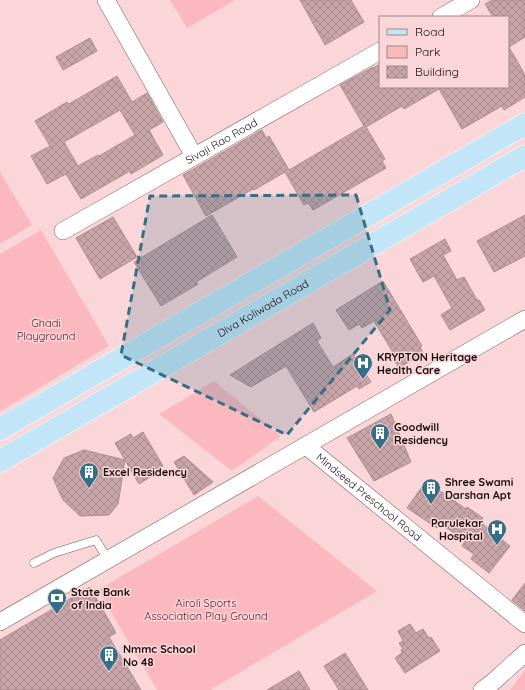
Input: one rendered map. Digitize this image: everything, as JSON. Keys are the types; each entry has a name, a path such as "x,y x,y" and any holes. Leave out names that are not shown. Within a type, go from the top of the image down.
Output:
{"main road":[{"path":"0,429 525,124"},
{"name":"Diva Koliwada Road","path":"0,461 525,156"}],"street":[{"path":"106,0 194,156"},
{"path":"443,16 471,0"},
{"name":"Sivaji Rao Road","path":"63,231 379,52"},
{"path":"0,622 525,319"},
{"name":"Mindseed Preschool Road","path":"306,446 525,624"},
{"path":"482,690 525,653"}],"lane":[{"path":"34,562 54,553 96,540 108,560"}],"highlighted area":[{"path":"356,195 390,310 287,435 121,355 150,196"}],"green space":[{"path":"170,0 235,0 187,28"},
{"path":"0,172 32,225 0,244"},
{"name":"Ghadi Playground","path":"41,230 109,346 0,411 0,254"},
{"path":"214,381 281,436 232,471 159,414"},
{"name":"Airoli Sports Association Play Ground","path":"258,496 377,591 210,690 157,690 98,590"},
{"path":"525,670 525,690 510,690"}],"building":[{"path":"300,0 351,0 364,22 325,45"},
{"path":"492,0 525,0 525,37 509,47 509,16 492,16 485,4"},
{"path":"90,38 97,51 63,70 56,57"},
{"path":"509,47 525,75 525,97 504,110 502,106 462,129 439,89 404,109 402,106 366,127 385,159 382,161 386,168 313,210 308,203 304,205 285,172 206,216 183,175 262,130 266,138 269,136 289,170 364,126 340,85 379,65 379,88 509,88"},
{"path":"117,76 132,102 147,93 163,122 149,130 163,155 131,174 130,171 81,199 66,174 47,184 31,156 50,146 35,121 67,102 69,104","holes":["120,110 135,135 99,156 98,155 78,166 64,142"]},
{"path":"212,215 237,257 196,282 198,284 161,306 134,262"},
{"path":"525,215 525,256 494,272 477,241"},
{"path":"113,217 137,257 100,279 76,238"},
{"path":"445,239 451,251 443,255 457,280 464,277 477,300 479,300 485,310 450,330 441,315 452,308 434,276 423,282 410,259"},
{"path":"383,281 422,346 420,347 423,353 399,368 392,357 395,356 374,321 362,328 359,324 349,330 336,310"},
{"path":"313,323 321,338 317,341 333,367 353,354 371,382 359,389 357,386 314,412 286,366 251,387 230,375"},
{"name":"Goodwill Residency","path":"391,414 411,462 374,481 347,438"},
{"path":"143,432 163,466 154,472 155,474 139,484 115,443 131,434 133,438"},
{"name":"Excel Residency","path":"84,450 125,460 118,504 109,515 80,516 63,500 53,478 64,458"},
{"path":"184,456 213,482 194,495 174,462"},
{"path":"426,481 466,509 467,507 483,518 480,522 510,546 489,573 471,559 474,554 462,546 465,541 440,523 437,528 407,508"},
{"path":"525,583 525,611 512,600"},
{"path":"90,587 116,633 109,637 141,690 0,690 0,640"},
{"path":"410,624 416,633 423,629 429,638 431,637 440,651 405,673 395,658 402,653 401,650 403,649 399,643 403,641 398,631"},
{"path":"345,653 368,690 339,690 324,666"},
{"path":"299,671 310,690 267,690"}],"place":[{"name":"KRYPTON Heritage Health Care","path":"363,380"},
{"name":"Goodwill Residency","path":"380,450"},
{"name":"Excel Residency","path":"89,489"},
{"name":"Shree Swami Darshan Apt","path":"431,505"},
{"name":"Parulekar Hospital","path":"497,546"},
{"name":"State Bank of India","path":"57,615"},
{"name":"Nmmc School No 48","path":"109,672"}]}
